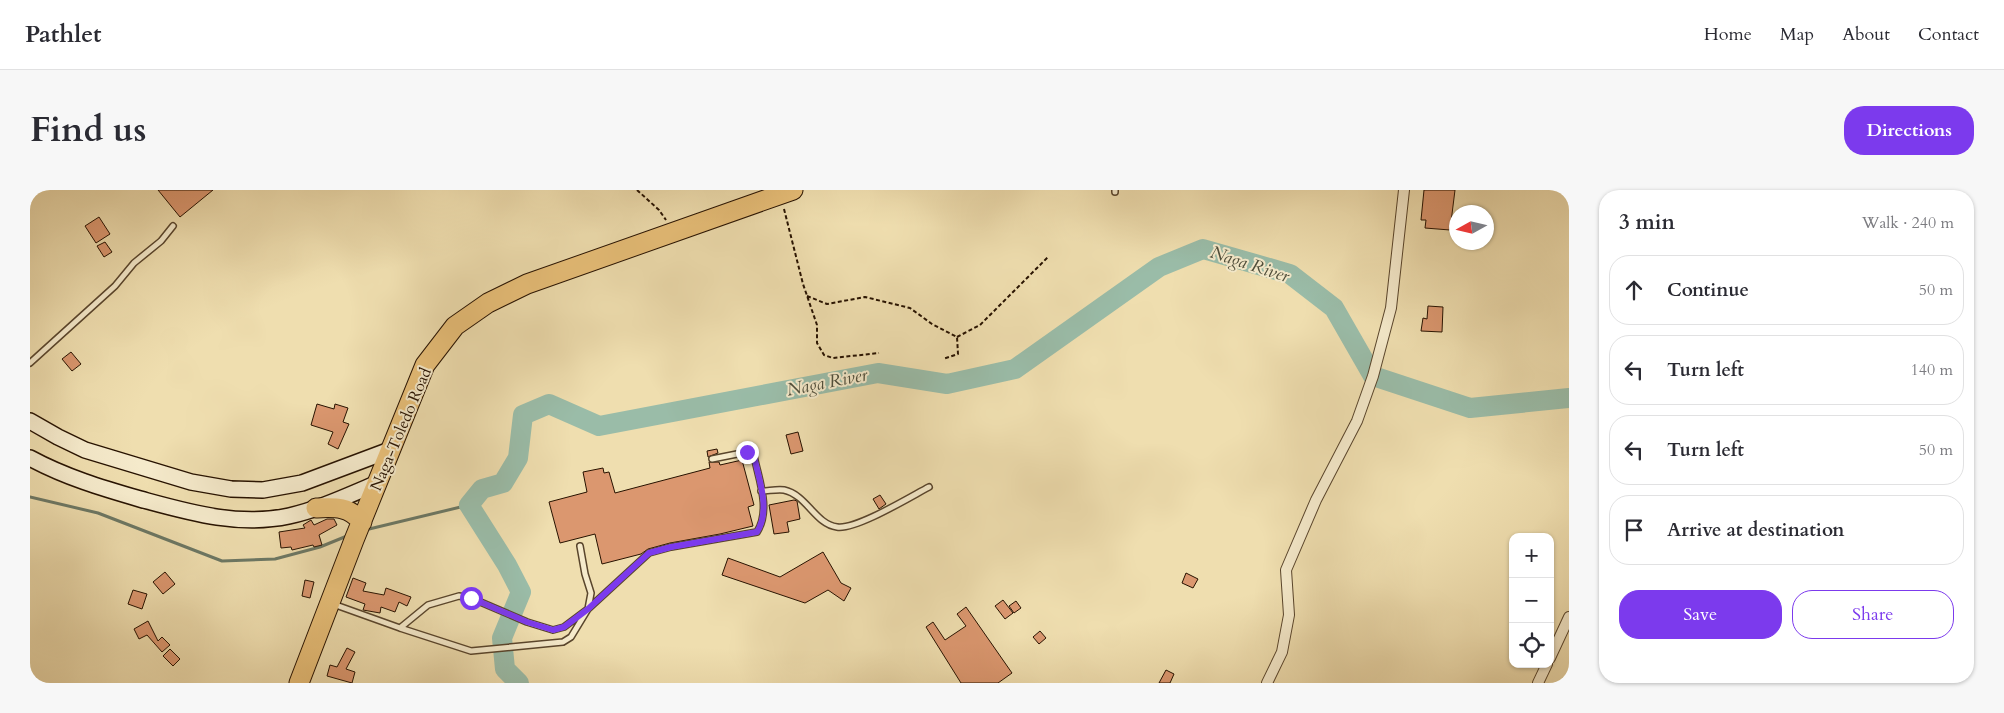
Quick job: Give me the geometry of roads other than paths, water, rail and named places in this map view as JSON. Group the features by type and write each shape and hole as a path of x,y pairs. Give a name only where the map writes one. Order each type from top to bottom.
{"highway":[{"name":"Naga-Toledo Road","path":"299,683 358,529 425,365 455,326 488,303 527,284 786,192"},
{"path":"316,508 341,507 351,511 358,529"}],"main road":[{"path":"30,421 85,450 191,482 231,489 263,490 302,483 390,450"},
{"path":"30,458 54,471 84,482 187,512 225,519 288,516 316,508 378,483"}],"street":[{"path":"1267,683 1282,652 1289,615 1286,570 1316,500 1357,421 1373,376 1391,308 1404,190"},
{"path":"1554,649 1569,617"},
{"path":"1538,683 1545,668"}],"lane":[{"path":"30,363 115,286 134,263 161,241 173,226"},
{"path":"400,628 428,605 459,596 471,598 527,622 553,630 564,627 588,609 649,553 671,547 757,532 762,524 764,514 754,456 747,452 712,459"},
{"path":"761,491 784,490 804,500 823,520 836,527 846,527 869,518 929,487"},
{"path":"330,603 471,651 555,644 571,637 588,609 591,592 585,574 580,546"}],"waterway":[{"name":"Naga River","path":"519,683 505,669 502,638 521,592 507,565 469,505 482,489 503,483 518,458 523,415 549,404 599,426 878,373 947,384 1015,369 1159,267 1203,249 1290,274 1334,308 1373,376 1470,408 1569,398"},
{"path":"30,497 98,513 222,561 275,559 320,547 347,536"},
{"path":"365,530 469,505"}]}
